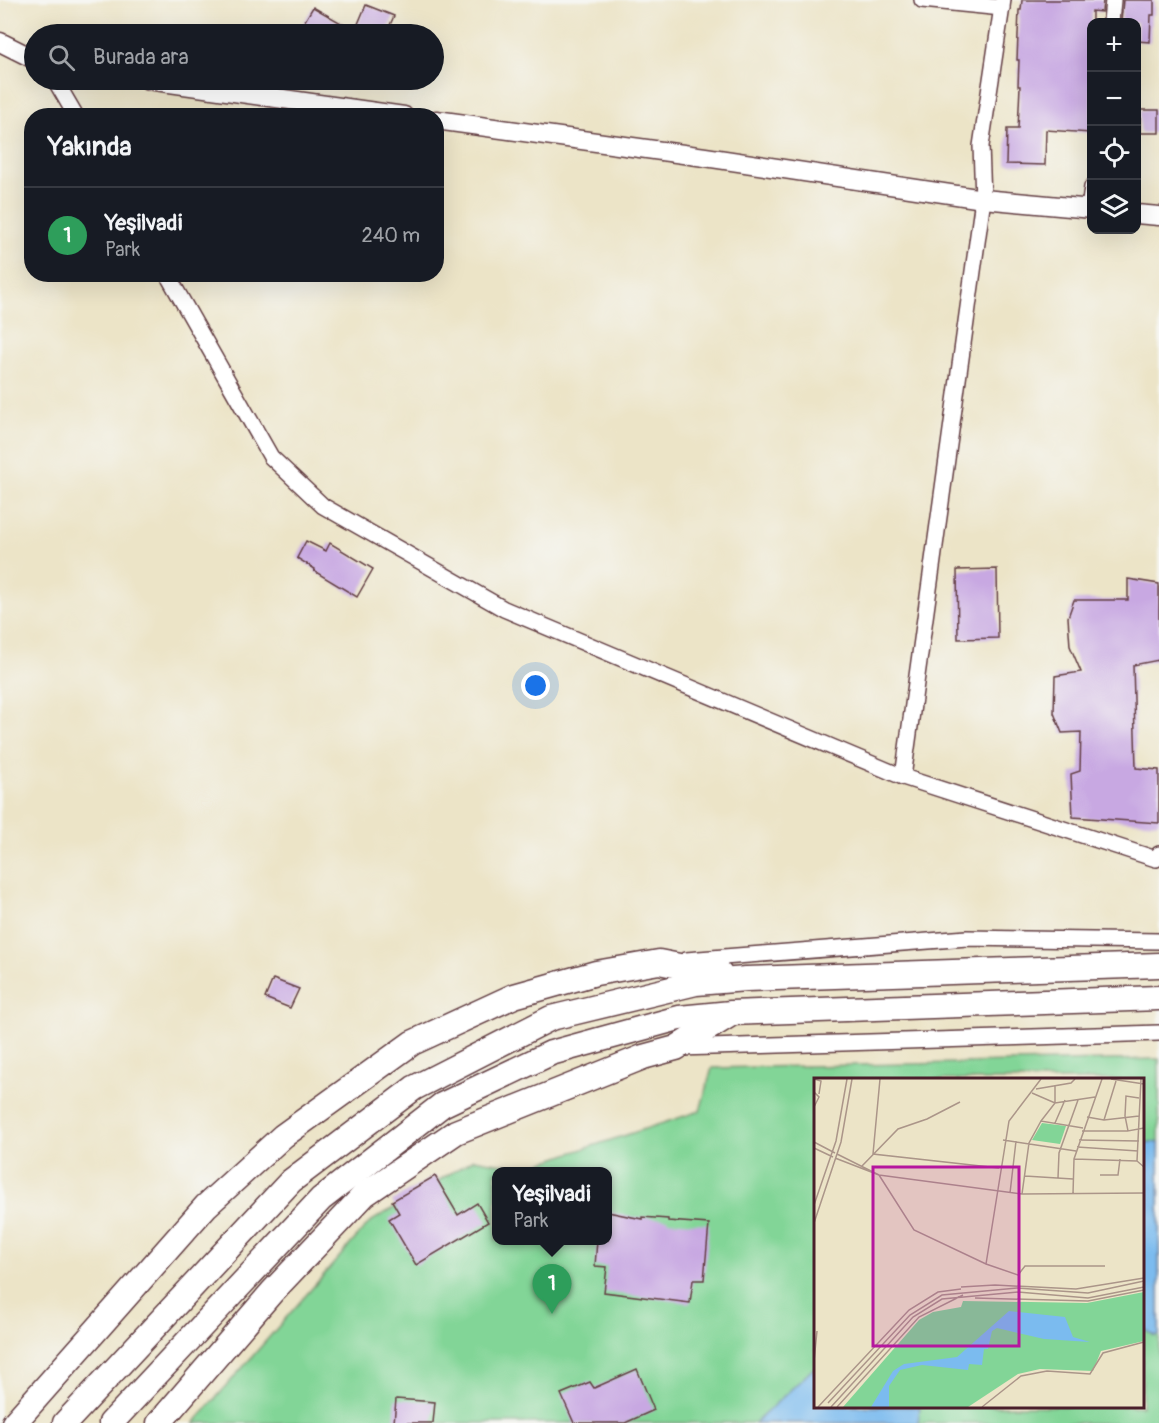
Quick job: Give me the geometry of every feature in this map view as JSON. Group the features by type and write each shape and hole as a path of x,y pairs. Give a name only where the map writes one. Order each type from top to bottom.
{"main road":[{"path":"14,1423 206,1206 283,1136 412,1043 514,996 596,973 659,962 746,979"},
{"path":"65,1423 291,1181 414,1088 551,1018 696,983 746,979 1159,965"},
{"path":"111,1423 321,1198 442,1105 551,1053 679,1018 731,1013 1159,998"},
{"path":"159,1423 272,1292 365,1194 456,1132 643,1057 676,1048 731,1013"}],"street":[{"path":"903,777 983,199 981,146 1002,4 921,0"},
{"path":"1111,18 1113,0"},
{"path":"0,42 24,55"},
{"path":"0,55 24,59"},
{"path":"61,90 71,108"},
{"path":"219,90 347,108"},
{"path":"444,121 983,199 1087,209"},
{"path":"1141,214 1159,216"},
{"path":"172,282 271,457 323,506 504,609 903,777 1156,859 1159,854"},
{"path":"659,962 967,938 1159,941"},
{"path":"676,1048 1159,1033"}],"green space":[{"path":"1159,1059 1159,1423 194,1423 370,1222 474,1159 519,1167 492,1167 492,1245 612,1245 612,1167 528,1167 700,1111 712,1068"}],"water":[{"path":"1144,1143 1159,1143 1159,1335 1155,1336 1144,1329"},
{"path":"814,1368 814,1408 920,1408 918,1423 755,1423"}],"building":[{"path":"1022,0 1103,0 1102,12 1092,11 1092,18 1087,18 1087,133 1046,130 1045,165 1006,164 1007,129 1018,129 1020,86 1018,86 1019,60 1017,60 1019,10 1021,10"},
{"path":"1123,0 1154,0 1150,42 1141,41 1141,18 1121,18"},
{"path":"366,5 394,16 390,24 358,24"},
{"path":"313,7 343,24 303,24"},
{"path":"1141,110 1159,110 1159,133 1141,133"},
{"path":"306,541 326,551 330,543 373,569 357,597 297,558"},
{"path":"997,569 998,638 958,639 957,570"},
{"path":"1128,579 1159,584 1159,660 1133,665 1136,768 1159,770 1159,823 1073,817 1071,774 1080,771 1081,732 1062,733 1054,713 1055,676 1081,672 1070,646 1068,617 1074,600 1128,600"},
{"path":"273,979 299,989 290,1008 265,998"},
{"path":"435,1176 458,1215 477,1203 488,1222 416,1265 389,1219 399,1213 392,1201"},
{"path":"612,1213 642,1219 642,1217 709,1224 704,1280 693,1280 690,1303 604,1292 607,1267 595,1266 597,1245 612,1245"},
{"path":"637,1369 654,1410 625,1423 574,1423 561,1394 590,1382 594,1388"},
{"path":"396,1399 435,1402 433,1423 394,1423"}],"place":[{"name":"Yeşilvadi","path":"552,1314"}]}
